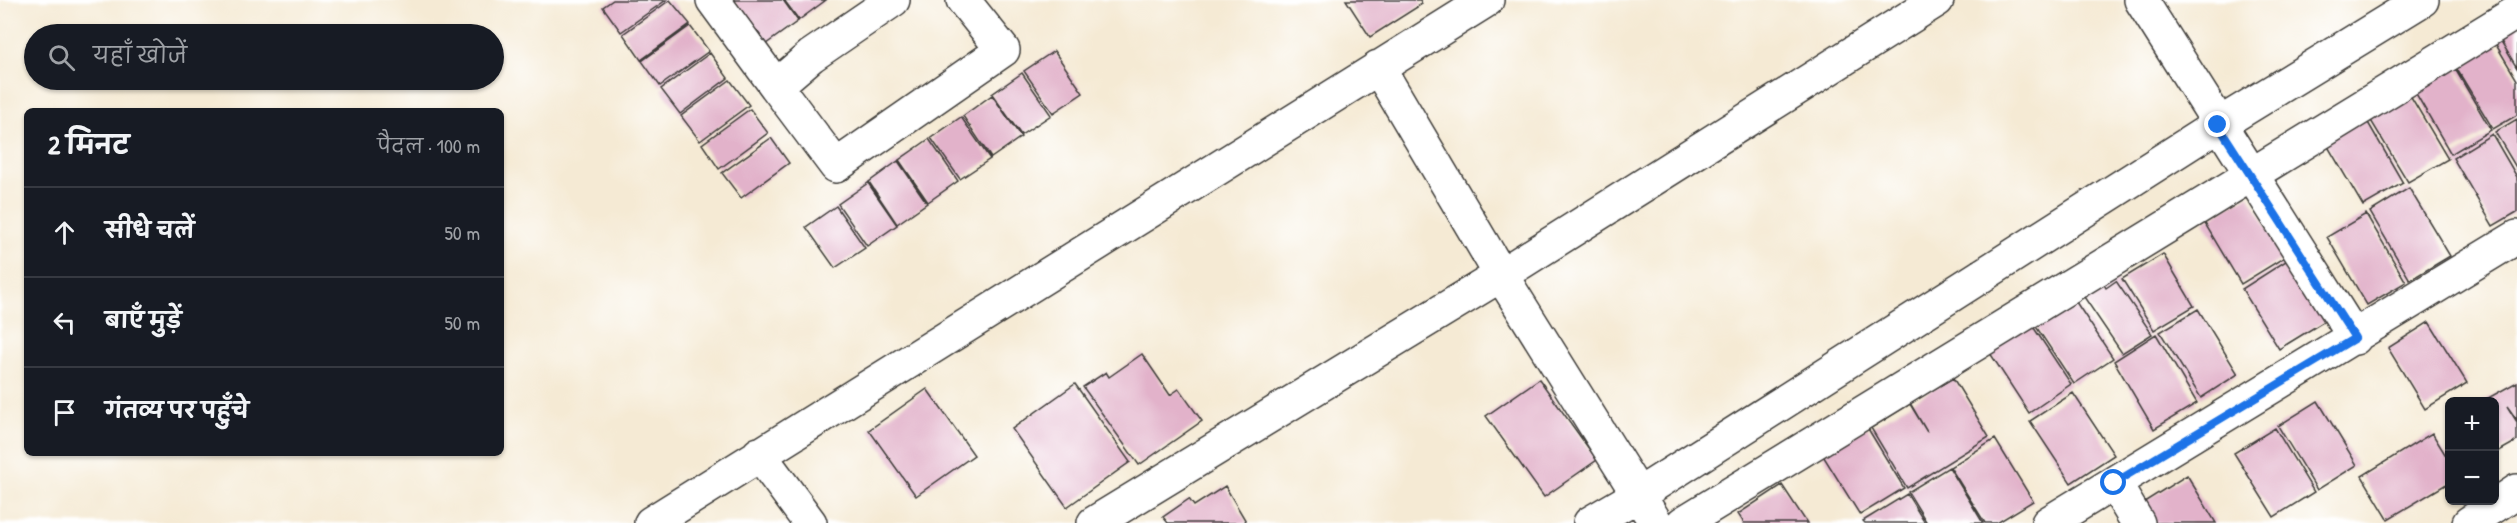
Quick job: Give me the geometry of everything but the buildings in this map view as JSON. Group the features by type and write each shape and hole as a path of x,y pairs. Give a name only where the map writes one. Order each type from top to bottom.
{"street":[{"path":"712,0 836,166 1002,51 963,0"},
{"path":"776,86 811,56 892,0"},
{"path":"651,523 1487,0"},
{"path":"1094,523 1501,275 1937,0"},
{"path":"2141,0 2218,125 2355,338"},
{"path":"1590,523 1638,495 2218,125 2422,0"},
{"path":"1683,523 2517,12"},
{"path":"1378,67 1501,275 1656,523"},
{"path":"2048,523 2355,338 2517,237"},
{"path":"759,454 810,523"},
{"path":"2114,483 2138,523"},
{"path":"2469,523 2517,491"}],"route":[{"path":"2114,483 2355,338 2218,125"}]}
